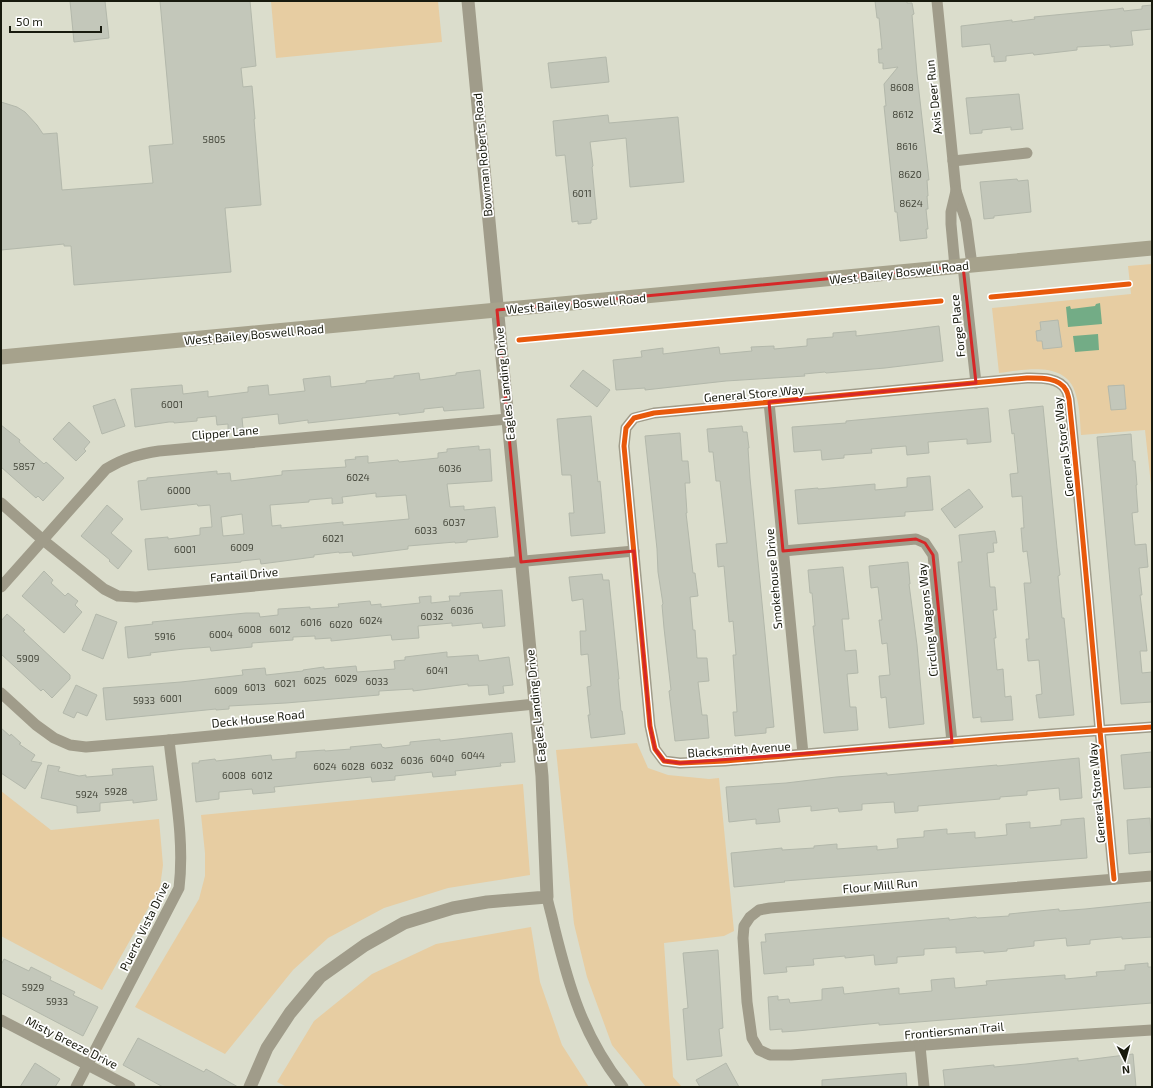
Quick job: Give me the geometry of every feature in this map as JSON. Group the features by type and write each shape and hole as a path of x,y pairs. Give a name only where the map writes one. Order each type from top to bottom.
{"main road":[{"name":"West Bailey Boswell Road","path":"1,358 1152,248"}],"street":[{"name":"Bowman Roberts Road","path":"468,1 497,310"},
{"name":"Axis Deer Run","path":"939,1 952,161 956,191 966,221 963,266"},
{"path":"952,161 1027,153"},
{"name":"Axis Deer Run","path":"956,191 951,212 951,224 963,266"},
{"name":"Forge Place","path":"963,266 976,383"},
{"name":"Eagles Landing Drive","path":"497,310 542,776 547,897 562,962 576,1004 588,1033 610,1071 623,1087"},
{"name":"General Store Way","path":"626,428 634,418 654,413 1027,378 1046,378 1066,388 1069,399 1078,478 1114,879"},
{"name":"Smokehouse Drive","path":"769,402 803,754"},
{"name":"Clipper Lane","path":"1,587 106,469 120,460 159,451 508,419"},
{"name":"Blacksmith Avenue","path":"626,428 624,446 650,726 655,749 664,761 680,763 725,761 1152,727"},
{"name":"Fantail Drive","path":"1,503 43,540 104,589 118,596 136,597 634,551"},
{"name":"Circling Wagons Way","path":"784,551 916,539 925,543 933,555 952,742"},
{"name":"Deck House Road","path":"1,694 36,725 54,738 70,745 86,747 535,704"},
{"name":"Puerto Vista Drive","path":"76,1087 179,888 181,846 169,740"},
{"name":"Flour Mill Run","path":"758,1050 752,1038 747,1002 743,938 744,926 750,917 759,910 778,907 1152,876"},
{"path":"250,1087 267,1048 290,1013 320,977 365,945 404,923 453,908 487,902 547,897"},
{"name":"Misty Breeze Drive","path":"1,1020 130,1087"},
{"name":"Frontiersman Trail","path":"758,1050 770,1055 791,1055 1152,1030"},
{"path":"920,1046 924,1087"}],"highlighted area":[{"path":"963,266 976,383 769,402 783,551 916,539 925,543 933,555 952,742 680,763 664,761 655,749 650,726 634,551 521,562 497,310"}],"shaded area":[{"path":"271,1 438,1 442,42 276,58"},
{"path":"1152,264 1152,494 1145,430 1081,435 1076,395 1071,384 1064,376 1055,372 1032,369 999,373 992,308 1131,294 1128,266"},
{"path":"1100,303 1102,324 1068,327 1066,307 1070,306 1071,309 1095,306 1096,304"},
{"path":"1098,334 1099,350 1075,352 1073,336"},
{"path":"637,743 648,768 668,775 709,779 719,778 734,931 724,936 664,943 673,1077 682,1087 646,1087 612,1045 587,977 574,924 556,750"},
{"path":"523,784 530,875 448,888 384,908 328,938 293,970 225,1054 135,1007 199,899 205,876 205,853 201,815"},
{"path":"1,791 51,830 159,819 163,865 160,887 102,990 1,936"},
{"path":"531,927 540,982 562,1045 589,1087 287,1087 277,1082 314,1021 372,974 436,944"}],"building":[{"path":"70,1 105,1 109,38 74,42"},
{"path":"160,1 250,1 256,66 241,68 243,87 252,86 261,205 225,208 231,272 74,285 71,246 64,246 64,244 1,250 1,102 17,107 25,112 43,134 57,133 62,190 153,183 149,146 173,144"},
{"path":"875,1 907,1 907,3 912,3 914,14 912,15 917,74 929,180 927,180 928,209 926,209 928,229 926,229 927,238 900,241 897,212 895,212 884,106 886,106 884,84 898,67 883,69 883,63 879,63 878,49 882,49 879,18 877,18"},
{"path":"1152,5 1152,29 1131,31 1133,45 1077,47 1077,50 1034,55 1033,53 1006,56 1006,61 994,62 994,56 992,57 990,44 962,47 961,26 1012,20 1012,22 1035,19 1034,17 1123,8 1124,11 1142,9 1142,6"},
{"path":"606,57 609,82 551,88 548,63"},
{"path":"1019,94 1023,129 1011,130 1011,127 982,130 982,133 970,134 966,98"},
{"path":"608,115 609,123 678,117 684,182 630,187 626,138 590,142 597,219 591,220 591,223 578,224 578,221 572,222 565,155 556,156 553,121"},
{"path":"1017,179 1018,181 1028,180 1031,212 994,216 994,218 984,219 980,182"},
{"path":"1058,320 1062,347 1043,349 1042,341 1037,341 1036,331 1041,330 1040,322"},
{"path":"939,326 943,361 885,368 804,374 805,376 726,381 645,390 645,388 616,390 613,360 642,357 641,351 663,348 663,354 719,347 720,354 752,351 751,347 774,346 774,349 807,346 807,339 833,337 833,333 856,331 856,336"},
{"path":"480,370 484,408 444,411 443,407 424,409 424,412 399,415 399,413 308,423 308,420 279,424 278,414 242,418 243,428 228,430 228,424 217,425 216,416 197,418 197,421 169,422 135,427 131,389 182,385 183,394 208,391 208,397 248,392 248,387 268,385 269,395 305,391 303,379 330,376 331,387 366,383 366,381 394,378 394,376 419,373 420,380"},
{"path":"583,370 610,390 597,407 570,386"},
{"path":"1124,385 1126,409 1111,410 1108,386"},
{"path":"115,399 125,426 102,434 93,406"},
{"path":"1043,406 1060,575 1058,576 1062,618 1064,618 1074,715 1039,718 1036,695 1042,694 1039,660 1028,661 1026,639 1029,639 1024,583 1031,583 1027,551 1023,552 1021,528 1024,528 1022,496 1012,497 1010,474 1018,473 1014,433 1012,434 1009,410"},
{"path":"988,408 991,442 967,444 967,439 928,442 929,453 907,455 906,446 871,449 872,453 844,455 844,458 822,460 821,450 794,452 792,427 846,423 846,421"},
{"path":"591,416 598,482 600,481 605,533 571,536 569,513 574,513 571,475 562,475 557,419"},
{"path":"69,422 90,442 84,449 86,451 76,461 53,439"},
{"path":"1,425 20,440 19,442 44,464 46,462 64,478 43,501 38,496 36,498 1,467"},
{"path":"742,426 743,432 747,432 749,448 750,478 774,727 766,728 766,733 735,736 733,712 737,712 733,655 736,655 733,621 729,622 724,566 718,567 716,544 727,543 720,481 716,481 713,452 709,452 707,429"},
{"path":"680,433 682,461 688,461 690,483 685,483 686,513 693,573 695,573 698,596 690,597 693,630 695,630 697,658 707,658 709,681 698,682 702,715 707,715 709,738 675,741 669,691 671,690 664,628 663,604 658,572 645,436"},
{"path":"1131,434 1133,461 1135,461 1138,512 1132,513 1135,545 1146,544 1148,567 1139,568 1142,595 1140,595 1147,651 1140,651 1142,673 1152,672 1152,702 1121,704 1097,437"},
{"path":"479,446 479,450 490,449 492,481 447,484 450,507 464,506 464,510 495,507 498,537 467,540 467,542 408,546 408,549 353,556 352,552 339,552 261,564 260,559 148,570 145,539 168,537 168,539 200,535 200,528 212,527 210,505 198,506 197,504 141,510 138,481 147,480 147,478 217,471 217,474 230,473 231,481 282,475 282,471 346,467 345,460 356,459 355,457 368,456 368,463 398,460 399,462 438,458 438,453 447,452 447,449","holes":["376,493 376,497 406,495 409,519 343,525 343,522 281,528 281,525 272,526 270,505 309,502 309,500 332,498 332,504 343,503 342,497","242,514 244,534 223,536 221,517"]},
{"path":"930,476 933,510 905,512 905,516 798,524 795,490 875,484 875,490 907,487 907,478"},
{"path":"969,489 983,507 955,528 941,509"},
{"path":"107,505 123,519 111,533 132,551 118,569 109,561 110,560 81,536"},
{"path":"995,531 997,543 993,543 994,552 987,553 990,587 995,587 997,610 993,610 997,670 1003,669 1005,697 1011,696 1013,720 981,722 981,717 973,718 958,562 962,562 959,535"},
{"path":"908,562 924,724 889,728 886,697 881,698 879,676 890,675 887,643 882,644 879,620 882,620 878,587 871,588 869,566"},
{"path":"843,567 849,619 842,619 845,651 856,650 858,673 847,674 850,707 856,707 858,730 824,733 813,626 815,626 812,593 810,593 808,570"},
{"path":"44,571 53,580 51,583 65,596 68,593 78,601 75,605 82,612 64,633 22,596"},
{"path":"602,574 603,580 609,580 621,711 625,734 591,738 587,687 591,686 588,654 581,655 580,631 586,631 583,599 572,601 569,577"},
{"path":"502,590 505,626 483,628 482,623 452,626 452,623 418,626 419,638 392,640 391,635 331,641 331,638 315,639 315,636 293,637 293,640 252,643 252,647 211,651 210,647 184,649 150,653 151,655 128,658 125,627 153,624 152,622 246,613 259,613 260,617 278,615 278,609 339,607 338,604 370,601 371,605 381,604 381,607 420,603 419,597 431,596 431,603 450,601 449,596 460,596 460,593"},
{"path":"7,614 70,675 70,679 52,698 43,689 41,691 1,654 1,621"},
{"path":"96,614 117,622 103,659 82,650"},
{"path":"447,652 447,657 478,655 479,661 509,657 513,685 503,686 504,693 489,695 488,685 468,686 468,684 413,691 413,689 379,691 379,695 229,706 229,709 106,720 103,688 181,682 243,675 242,670 265,668 266,675 324,667 324,669 356,666 357,672 395,669 394,661 405,660 405,657"},
{"path":"76,685 97,695 87,716 77,712 74,718 63,713"},
{"path":"1,728 10,736 11,734 21,743 19,744 35,755 31,761 42,763 25,789 1,773"},
{"path":"512,733 515,762 500,763 501,766 455,771 456,775 433,777 432,772 395,776 395,780 372,782 371,777 274,787 275,792 253,794 252,789 219,792 219,799 196,802 192,763 199,763 199,761 215,759 216,761 271,755 272,760 296,758 296,752 351,749 350,747 381,744 382,747 385,748 410,745 410,742 440,739 440,741"},
{"path":"1152,752 1152,787 1124,789 1121,755"},
{"path":"1079,758 1082,798 1060,800 1059,788 1027,791 1027,795 1000,797 1000,799 918,806 918,811 895,813 894,802 862,804 862,810 839,812 838,808 811,811 811,806 778,809 780,822 756,824 756,819 729,822 726,787 786,783 887,773 887,775 997,766"},
{"path":"48,765 60,767 58,771 79,776 86,775 86,777 113,775 112,769 153,766 157,800 133,803 133,800 100,803 100,811 77,813 77,806 41,798"},
{"path":"1084,818 1087,858 784,881 785,882 734,887 731,853 782,848 782,850 814,848 814,846 837,844 837,849 877,846 877,850 898,848 897,839 924,837 924,831 947,829 947,834 975,832 975,838 1007,835 1006,824 1030,822 1030,828 1061,825 1061,820"},
{"path":"1150,818 1152,852 1129,854 1127,820"},
{"path":"1152,902 1152,937 1122,939 1122,937 1090,940 1090,944 1067,946 1066,938 1034,941 1034,946 1007,949 1007,951 984,953 984,951 956,953 956,947 924,949 924,955 897,957 897,963 875,965 874,955 813,959 814,965 786,967 787,972 764,974 761,942 766,942 765,934 949,918 949,920 1009,916 1009,914 1059,909 1059,911"},
{"path":"718,950 723,1028 719,1029 722,1056 687,1060 683,1009 688,1008 683,953"},
{"path":"4,959 29,971 31,967 51,977 50,980 75,992 73,995 98,1007 83,1036 1,993 1,965"},
{"path":"1148,963 1148,967 1152,967 1152,1003 879,1025 879,1023 797,1031 782,1032 782,1029 770,1030 768,997 778,996 778,1000 789,999 790,1003 822,1000 822,989 843,987 844,994 899,988 899,994 932,991 931,980 954,978 955,988 987,985 986,981 1065,975 1065,979 1097,976 1096,972 1125,970 1125,965"},
{"path":"138,1038 204,1072 206,1069 238,1087 163,1087 123,1065"},
{"path":"1133,1054 1136,1087 945,1087 943,1070 994,1065 994,1067 1078,1058 1078,1061"},
{"path":"35,1063 60,1079 55,1087 20,1087"},
{"path":"726,1063 739,1087 700,1087 696,1080"},
{"path":"906,1073 907,1087 822,1087 822,1080"}],"cycle path":[{"path":"991,297 1129,284"},
{"path":"519,340 941,301"},
{"path":"1114,879 1103,759 1097,699 1081,519 1069,399 1067,391 1063,386 1054,380 1027,378 654,413 634,418 626,428 624,446 650,726 655,749 664,761 680,763 725,761 991,739 1098,731 1152,727"}]}
